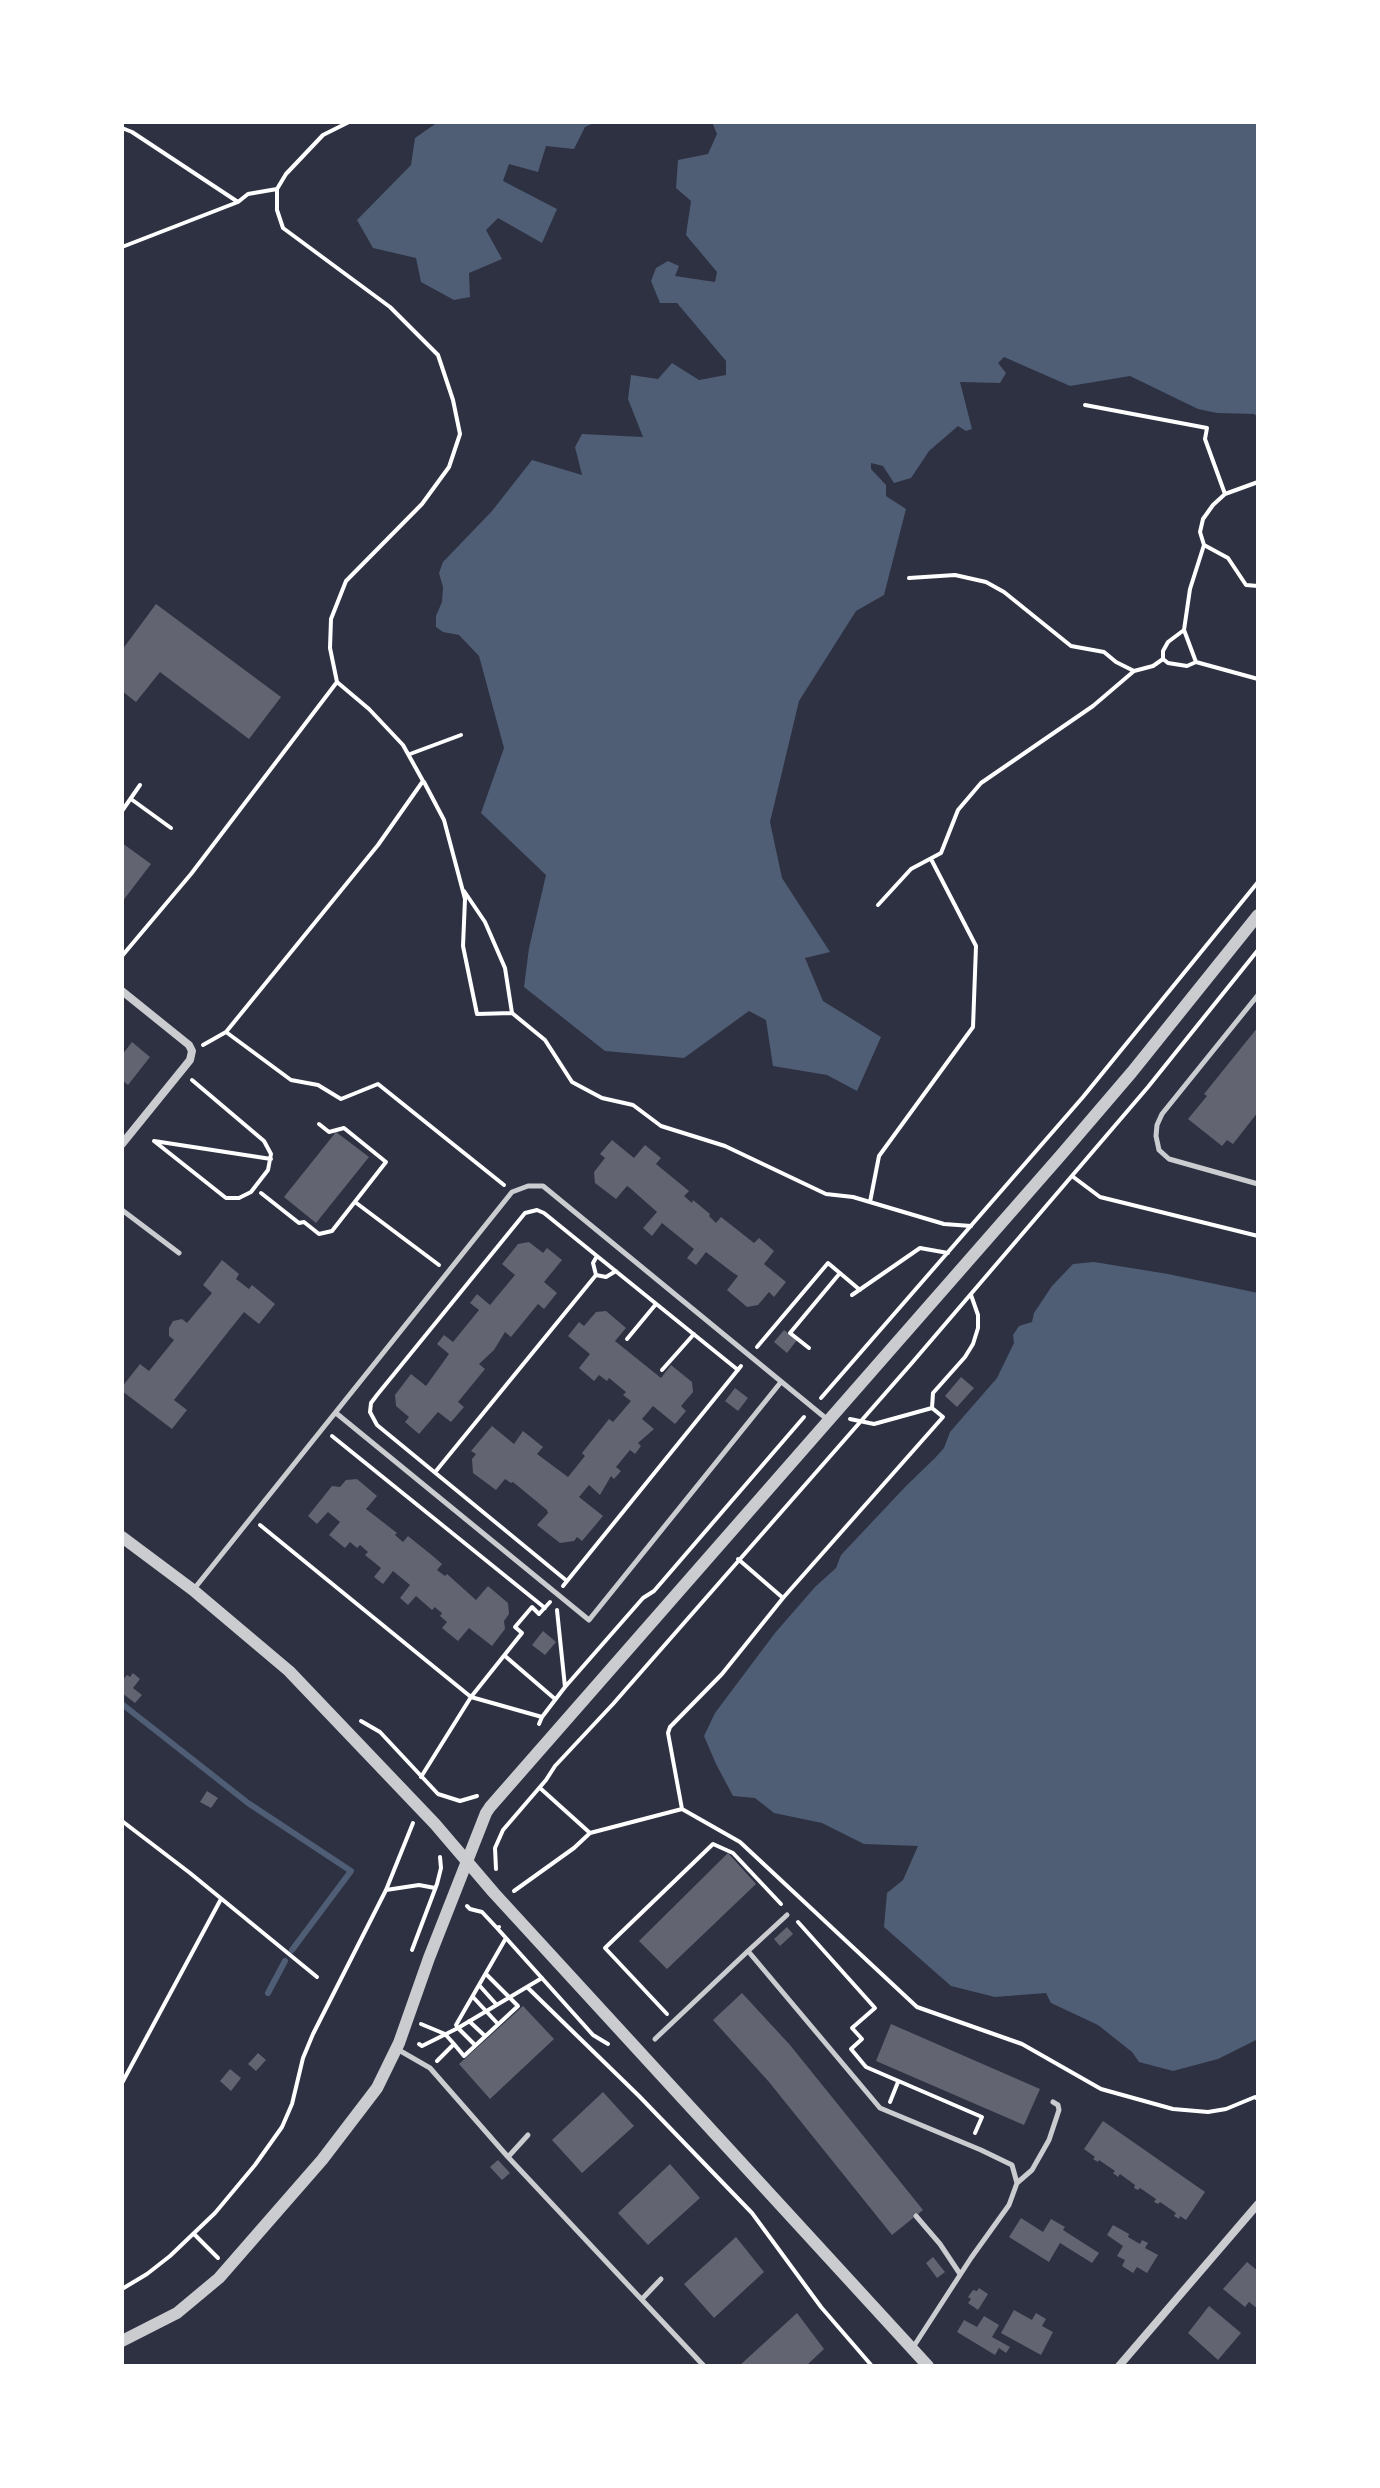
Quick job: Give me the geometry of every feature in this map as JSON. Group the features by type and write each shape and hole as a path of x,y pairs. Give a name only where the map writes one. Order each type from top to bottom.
{"street":[{"path":"122,2341 177,2313 228,2267 353,2122 377,2088 396,2049 466,1862 490,1807 1112,1096 1258,915"},
{"path":"122,991 189,1045 192,1051 190,1060 122,1144"},
{"path":"122,1537 193,1590 289,1671 422,1810 466,1862 928,2366"},
{"path":"1119,2366 1258,2204"}],"lane":[{"path":"1258,995 1162,1114 1156,1136 1159,1150 1179,1164 1258,1184"},
{"path":"193,1590 512,1192 528,1186 543,1186 829,1421"},
{"path":"122,1210 179,1253"},
{"path":"336,1413 589,1620 781,1382"},
{"path":"655,2039 787,1915"},
{"path":"748,1951 880,2108 1012,2165 1017,2183"},
{"path":"396,2049 430,2068 508,2157 704,2366"},
{"path":"912,2350 1009,2205 1017,2183 1032,2170 1049,2140 1059,2110 1053,2102"},
{"path":"508,2157 528,2135"},
{"path":"916,2216 960,2274"},
{"path":"642,2299 661,2279"}],"path":[{"path":"349,122 323,135 286,174 277,189 277,210 283,228 390,307 438,355 460,434 449,467 422,504 346,581 331,619 330,648 337,682 369,709 410,754 444,820 465,899 463,946 477,1014 512,1013 545,1040 572,1082 602,1098 633,1105 661,1126 725,1146 781,1170 812,1188 944,1224 971,1226"},
{"path":"122,128 238,202"},
{"path":"122,247 238,202 248,194 277,189"},
{"path":"1085,405 1207,428 1205,439 1225,494"},
{"path":"1196,662 1184,630 1190,589 1204,545 1200,532 1203,519 1225,494 1258,482"},
{"path":"1204,545 1228,558 1246,585 1258,586"},
{"path":"909,578 955,575 986,582 1004,592 1071,646 1104,652 1134,671"},
{"path":"1163,659 1168,642 1184,630"},
{"path":"878,905 911,869 941,853 958,810 981,783 1093,706 1134,671 1153,666 1163,659"},
{"path":"1163,659 1168,663 1187,666 1196,662 1258,679"},
{"path":"122,956 191,874 337,682"},
{"path":"410,754 461,735"},
{"path":"192,1051 226,1032 378,845 423,781"},
{"path":"122,811 140,785"},
{"path":"131,799 171,828"},
{"path":"870,1202 879,1156 973,1027 976,946 931,859"},
{"path":"252,1518 471,1697 542,1717 1083,1097 1258,882"},
{"path":"462,888 485,922 505,968 512,1013"},
{"path":"498,1873 495,1848 502,1829 859,1423 968,1291 1148,1087 1258,950"},
{"path":"226,1032 291,1080 318,1085 341,1099 378,1084 512,1192"},
{"path":"190,1078 264,1141 271,1154 271,1159 268,1170 251,1192 231,1199 217,1193 151,1139 271,1159"},
{"path":"261,1193 299,1223 304,1222 319,1234 332,1231 386,1162 344,1128 329,1132 319,1124"},
{"path":"1070,1174 1100,1197 1258,1236"},
{"path":"355,1202 432,1260"},
{"path":"567,1581 372,1419 371,1403 377,1395 525,1213 537,1210 738,1370"},
{"path":"852,1295 920,1248 948,1253"},
{"path":"596,1275 593,1263 597,1256"},
{"path":"562,1587 828,1263 860,1290"},
{"path":"596,1275 606,1277 616,1271"},
{"path":"809,1348 790,1333 840,1273"},
{"path":"425,1486 596,1275"},
{"path":"932,1408 933,1393 965,1357 976,1336 978,1315 968,1291"},
{"path":"627,1339 656,1304"},
{"path":"662,1370 694,1334"},
{"path":"852,1419 874,1424 932,1408"},
{"path":"682,1809 668,1733 675,1720 703,1696 763,1621 943,1417 932,1408"},
{"path":"323,1430 545,1608"},
{"path":"738,1559 783,1598"},
{"path":"470,1799 456,1800 436,1795 421,1777 471,1697 522,1633 515,1627 532,1607 539,1614 550,1602 557,1609 565,1687"},
{"path":"504,1656 555,1699"},
{"path":"540,1788 590,1833"},
{"path":"506,1882 514,1891 590,1833 682,1809 740,1842 917,2007 1022,2044 1101,2089 1173,2109 1208,2112 1226,2109 1257,2097"},
{"path":"122,1821 317,1977"},
{"path":"122,2289 147,2274 194,2234 233,2193 282,2127 313,2034 386,1890 414,1821 421,1830"},
{"path":"412,1950 441,1868 436,1847"},
{"path":"386,1890 419,1885 435,1888"},
{"path":"122,2083 221,1899"},
{"path":"467,1906 482,1912 593,2035 611,2046"},
{"path":"497,1928 507,1919"},
{"path":"475,2045 456,2025 506,1938"},
{"path":"486,1974 509,1998 518,2006 464,2056 445,2034 420,2024 419,2044 422,2046 445,2034 458,2028 475,2017 497,2005 509,1998 542,1978"},
{"path":"479,1985 497,2005"},
{"path":"527,1987 639,2096 752,2213 821,2307 872,2366"},
{"path":"473,1997 498,2024"},
{"path":"466,2007 475,2017"},
{"path":"469,2021 485,2036"},
{"path":"430,2068 454,2044"},
{"path":"886,2110 898,2082"},
{"path":"194,2234 228,2267"}],"water":[{"path":"438,122 596,122 585,127 574,149 546,146 538,172 509,164 503,181 557,209 542,243 498,218 486,230 502,259 469,273 470,297 454,300 421,282 416,258 373,248 357,220 411,165 415,138"},
{"path":"712,122 1258,122 1258,417 1254,414 1198,409 1130,376 1070,386 1004,357 998,363 1006,373 1000,383 960,382 972,429 966,431 958,426 929,451 911,478 894,483 883,466 871,463 871,469 886,485 886,496 906,509 884,595 856,611 799,701 770,822 782,878 830,952 805,958 823,1001 881,1037 857,1091 827,1075 773,1066 766,1020 749,1011 684,1058 605,1051 524,987 529,948 546,875 481,813 504,748 479,656 459,635 443,632 436,627 436,616 442,602 443,587 439,573 443,562 492,511 532,460 582,475 575,447 582,434 643,437 628,399 631,375 658,379 672,363 699,380 726,375 726,361 677,303 660,303 651,281 656,268 668,261 679,266 675,276 715,282 717,272 686,235 691,201 676,188 678,160 708,154 717,134"},
{"path":"1094,1262 1258,1293 1258,2039 1218,2059 1173,2071 1139,2062 1132,2052 1098,2025 1051,2003 1046,1993 995,1997 951,1986 884,1927 887,1893 903,1880 918,1846 864,1844 822,1823 774,1813 755,1798 733,1796 704,1736 715,1713 775,1633 836,1568 841,1555 944,1448 950,1432 997,1378 1019,1326 1032,1322 1034,1313 1052,1286 1073,1264"}],"building":[{"path":"156,604 281,697 249,739 160,672 136,702 122,691 122,650"},
{"path":"122,843 151,864 122,902"},
{"path":"1258,1027 1258,1112 1233,1144 1227,1140 1222,1146 1188,1119 1207,1096 1204,1094"},
{"path":"132,1042 150,1057 128,1085 122,1080 122,1055"},
{"path":"336,1132 369,1157 316,1223 284,1197"},
{"path":"612,1140 634,1158 645,1145 661,1158 656,1164 689,1191 684,1196 710,1214 716,1223 721,1217 754,1243 759,1238 774,1251 764,1264 786,1282 774,1297 769,1292 758,1305 747,1307 727,1290 738,1276 706,1252 696,1265 687,1258 694,1249 662,1223 652,1236 643,1228 657,1212 627,1186 616,1199 595,1183 594,1172 605,1158 600,1154"},
{"path":"529,1242 543,1253 547,1248 562,1260 544,1282 557,1293 544,1309 538,1304 511,1337 505,1332 494,1350 479,1364 485,1369 458,1402 464,1407 451,1422 438,1412 419,1434 405,1422 409,1417 396,1406 395,1395 411,1374 426,1386 449,1354 437,1344 444,1335 453,1342 479,1310 470,1303 477,1294 490,1305 515,1275 502,1264 518,1244"},
{"path":"222,1260 239,1274 236,1279 249,1289 252,1285 275,1304 259,1324 244,1312 174,1400 187,1410 172,1429 122,1391 122,1387 140,1364 149,1371 174,1340 169,1336 173,1321 182,1319 187,1323 212,1293 203,1285"},
{"path":"606,1311 626,1328 615,1341 661,1378 671,1365 692,1382 693,1392 681,1406 686,1411 675,1424 653,1406 642,1419 654,1429 638,1443 641,1446 635,1454 630,1450 616,1467 621,1471 614,1479 611,1476 600,1495 589,1485 579,1497 603,1516 582,1541 577,1537 574,1541 560,1543 537,1525 548,1513 547,1510 513,1482 505,1479 496,1490 473,1473 472,1459 476,1454 471,1451 492,1426 514,1444 523,1431 543,1447 537,1454 568,1477 585,1456 582,1453 609,1419 613,1422 631,1401 623,1395 626,1392 609,1378 607,1381 599,1375 594,1381 579,1368 590,1354 568,1336 579,1322 584,1326 596,1312"},
{"path":"784,1330 797,1340 787,1353 774,1342"},
{"path":"961,1377 974,1388 957,1407 945,1396"},
{"path":"735,1388 748,1398 738,1411 725,1401"},
{"path":"357,1479 377,1496 366,1509 397,1533 395,1535 403,1542 408,1536 434,1557 442,1564 437,1570 445,1576 447,1574 476,1600 488,1586 508,1603 505,1629 492,1646 469,1628 458,1641 442,1628 447,1622 435,1607 432,1610 416,1596 408,1605 400,1598 410,1585 393,1571 383,1584 374,1577 381,1568 365,1555 368,1552 350,1542 345,1548 329,1535 340,1522 328,1512 317,1524 308,1516 332,1486 340,1487 346,1480"},
{"path":"543,1631 556,1642 545,1655 532,1645"},
{"path":"133,1673 140,1679 133,1688 142,1695 135,1703 122,1693 122,1681"},
{"path":"207,1791 218,1798 211,1808 200,1802"},
{"path":"728,1853 756,1884 667,1969 639,1941"},
{"path":"787,1927 793,1934 780,1946 774,1939"},
{"path":"742,1993 790,2045 923,2210 892,2235 769,2082 713,2020"},
{"path":"523,2006 554,2039 490,2099 459,2064"},
{"path":"891,2024 1040,2089 1024,2125 876,2061"},
{"path":"258,2053 266,2060 256,2071 248,2064"},
{"path":"230,2069 241,2078 231,2091 220,2081"},
{"path":"603,2092 634,2126 582,2173 552,2140"},
{"path":"1103,2121 1205,2192 1186,2220 1174,2216 1176,2213 1160,2202 1154,2202 1156,2199 1140,2188 1134,2188 1135,2185 1120,2174 1118,2177 1113,2173 1115,2171 1093,2159 1095,2157 1084,2149"},
{"path":"498,2160 510,2173 502,2180 490,2167"},
{"path":"670,2164 700,2198 648,2245 618,2213"},
{"path":"1021,2218 1043,2232 1051,2219 1099,2253 1092,2263 1060,2243 1049,2262 1009,2237"},
{"path":"1113,2225 1140,2244 1142,2240 1148,2243 1145,2248 1158,2255 1147,2273 1137,2267 1133,2273 1122,2266 1125,2260 1117,2256 1123,2246 1107,2235"},
{"path":"736,2237 764,2272 714,2318 684,2284"},
{"path":"933,2257 945,2272 937,2278 926,2263"},
{"path":"1247,2262 1258,2271 1258,2309 1249,2302 1245,2307 1223,2289"},
{"path":"979,2288 988,2294 978,2310 968,2303 971,2299 968,2297"},
{"path":"1209,2306 1241,2333 1218,2360 1188,2333"},
{"path":"1014,2310 1032,2320 1036,2313 1046,2319 1042,2326 1053,2332 1041,2355 1001,2333"},
{"path":"797,2313 824,2349 806,2366 739,2366"},
{"path":"984,2316 999,2325 992,2337 1010,2347 1006,2353 999,2348 995,2355 957,2332 964,2320 977,2327"}],"waterway":[{"path":"122,1704 248,1803 351,1871 292,1950"},
{"path":"268,1993 285,1961"}]}
